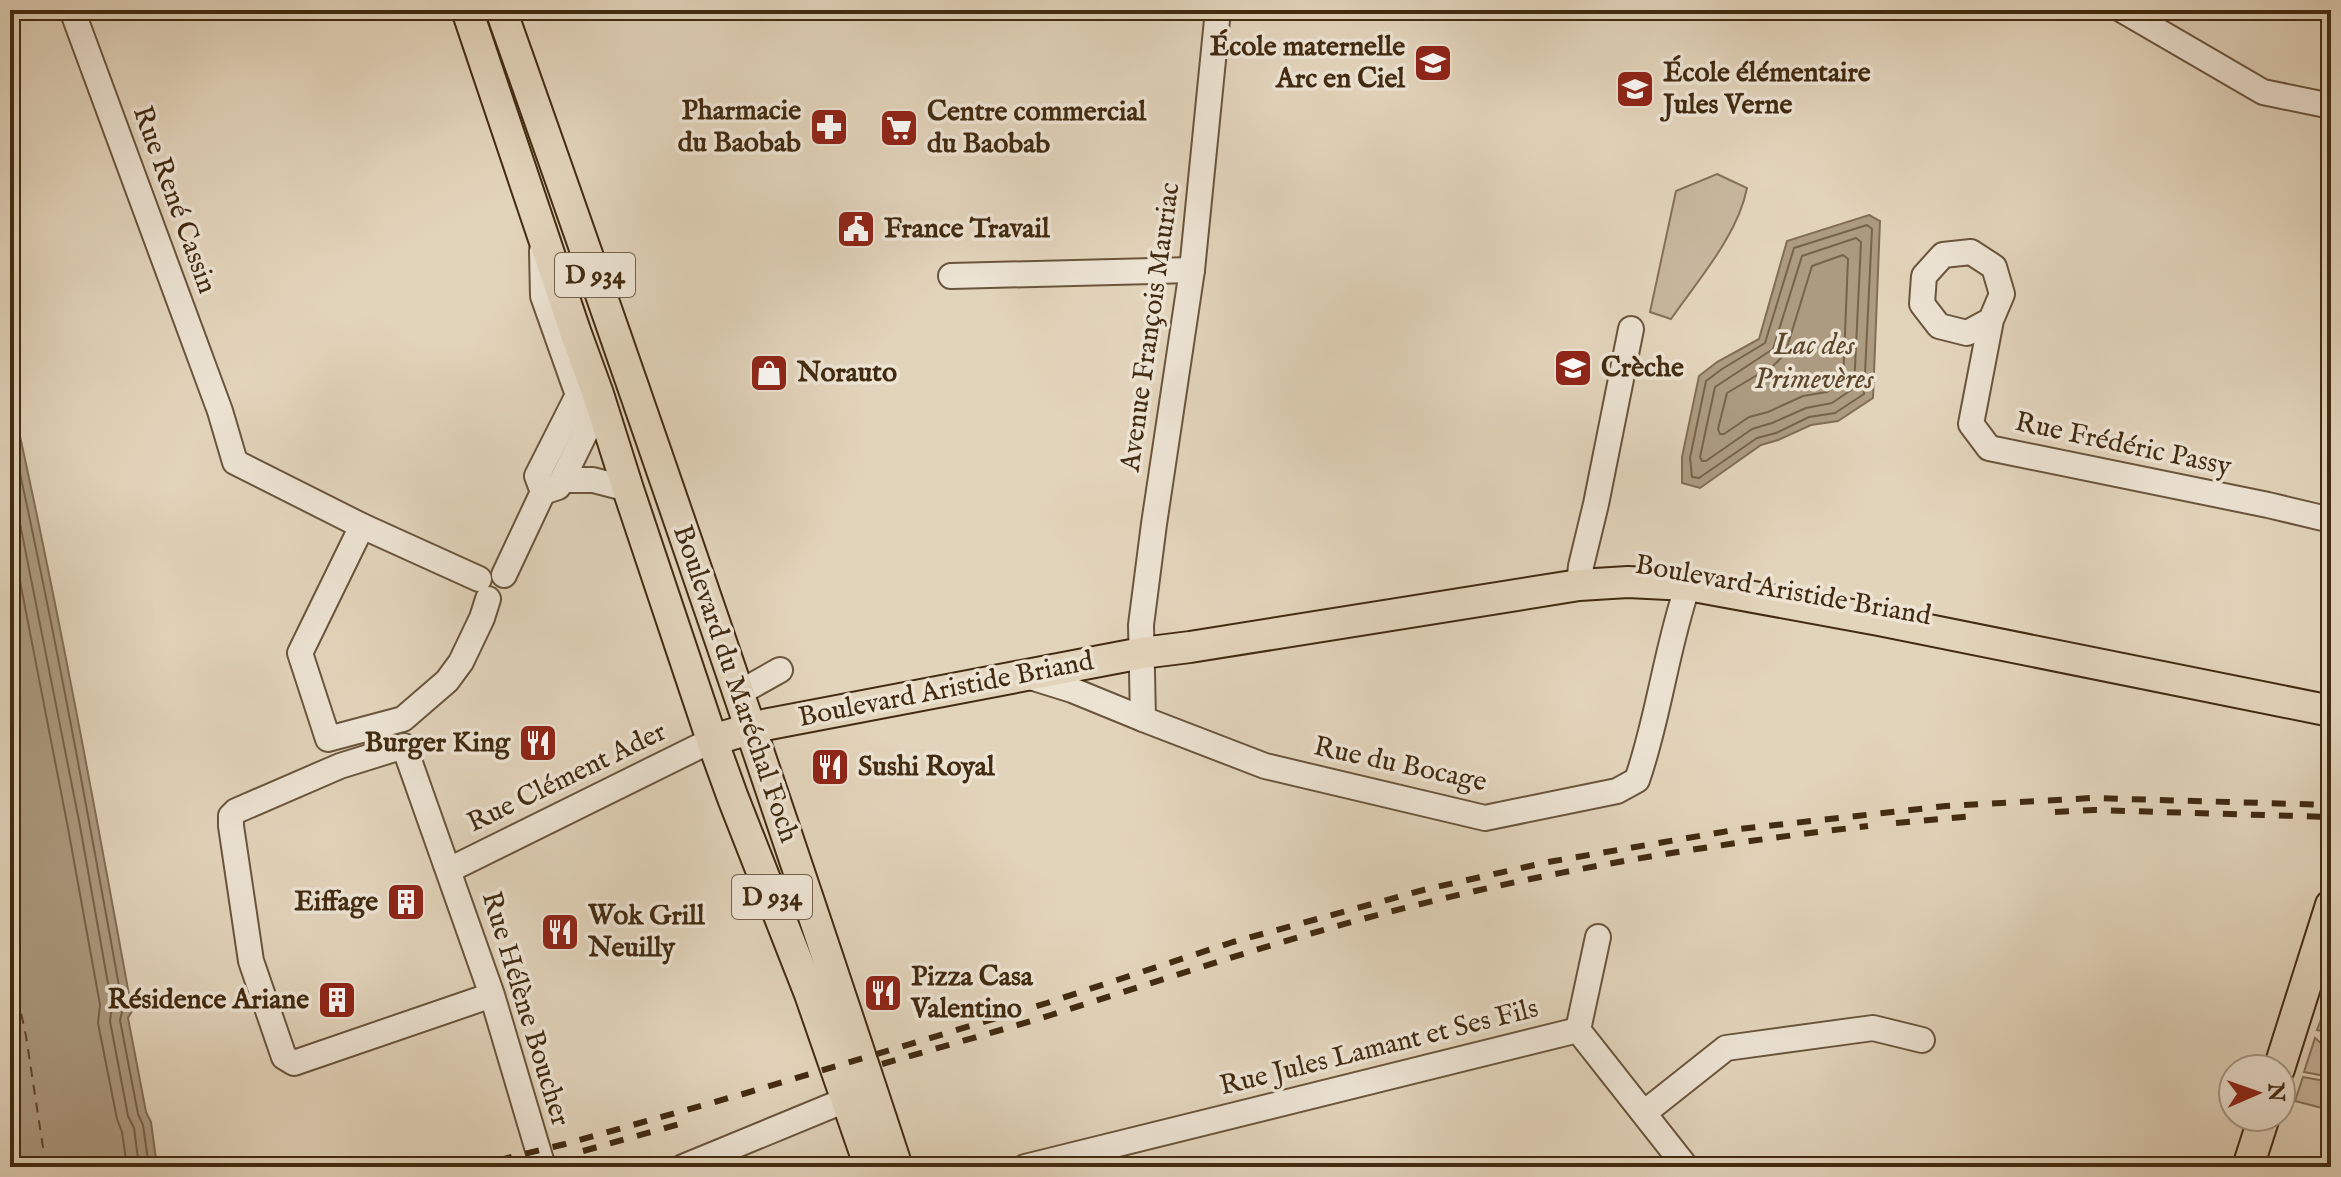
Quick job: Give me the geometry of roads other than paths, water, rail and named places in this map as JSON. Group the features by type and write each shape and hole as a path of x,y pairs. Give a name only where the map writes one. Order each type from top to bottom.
{"main road":[{"name":"Boulevard du Maréchal Foch","path":"467,10 541,229 588,394 628,489 712,740 810,994 870,1167"},
{"name":"Boulevard du Maréchal Foch","path":"501,10 751,728 897,1167"},
{"path":"588,394 631,383"},
{"name":"Boulevard Aristide Briand","path":"1580,576 1628,563 1697,570 2331,693"},
{"name":"Boulevard Aristide Briand","path":"712,740 751,728 1142,653 1188,632 1553,569 1628,582 1688,585 2331,711"},
{"path":"675,626 705,659 721,702 751,728"},
{"path":"712,740 739,758 778,864 817,924"},
{"path":"2285,1053 2323,954 2331,905"},
{"path":"2248,1167 2259,1133"}],"street":[{"name":"Rue René Cassin","path":"72,10 220,411 235,462 484,589"},
{"name":"Avenue François Mauriac","path":"1142,653 1141,625 1154,524 1192,270 1218,10"},
{"path":"2122,10 2263,92 2331,106"},
{"path":"951,276 1192,270"},
{"name":"Rue Frédéric Passy","path":"1991,320 1971,424 1989,448 2331,520"},
{"path":"1580,576 1631,329"},
{"path":"362,526 300,653 328,739 403,719 447,681 461,662 482,618 486,572 495,571 504,575 594,415 588,394"},
{"path":"552,486 593,480 628,489"},
{"name":"Rue du Bocage","path":"1021,674 1072,690 1265,766 1485,818 1617,791 1637,780 1647,751 1679,609 1688,585"},
{"path":"1142,653 1143,719"},
{"path":"739,693 780,670"},
{"name":"Rue Clément Ader","path":"449,870 712,740"},
{"name":"Rue Hélène Boucher","path":"492,995 294,1063 284,1057 251,961 231,816 236,811 340,766 404,746 492,995 543,1167"},
{"path":"1578,1030 1598,937"},
{"path":"1644,1113 1726,1048 1873,1028 1922,1040"},
{"name":"Rue Jules Lamant et Ses Fils","path":"1025,1167 1578,1030 1686,1167"},
{"path":"683,1167 848,1099"}],"water":[{"name":"Lac des Primevères","path":"1869,215 1880,221 1873,398 1838,421 1811,425 1761,445 1700,488 1682,483 1682,457 1699,376 1717,362 1759,339 1787,241"},
{"path":"10,391 89,777 132,1011 128,1018 146,1112 151,1122 157,1167 10,1167"}],"railway":[{"path":"471,1167 743,1094 1047,1003 1233,942 1427,889 1548,862 1740,829 1946,806 2092,798 2331,805"},
{"path":"2055,812 2094,810 2331,817"},
{"path":"1896,823 1975,816"},
{"path":"882,1064 1051,1015 1288,940 1433,901 1649,857 1868,826"},
{"path":"583,1151 687,1122"}],"place":[{"name":"École maternelle Arc en Ciel","path":"1433,63"},
{"name":"École élémentaire Jules Verne","path":"1635,89"},
{"name":"Pharmacie du Baobab","path":"829,127"},
{"name":"Centre commercial du Baobab","path":"899,128"},
{"name":"France Travail","path":"856,229"},
{"name":"Crèche","path":"1573,368"},
{"name":"Norauto","path":"769,373"},
{"name":"Burger King","path":"538,743"},
{"name":"Sushi Royal","path":"830,767"},
{"name":"Eiffage","path":"406,902"},
{"name":"Wok Grill Neuilly","path":"560,932"},
{"name":"Pizza Casa Valentino","path":"883,993"},
{"name":"Résidence Ariane","path":"337,1000"}]}
